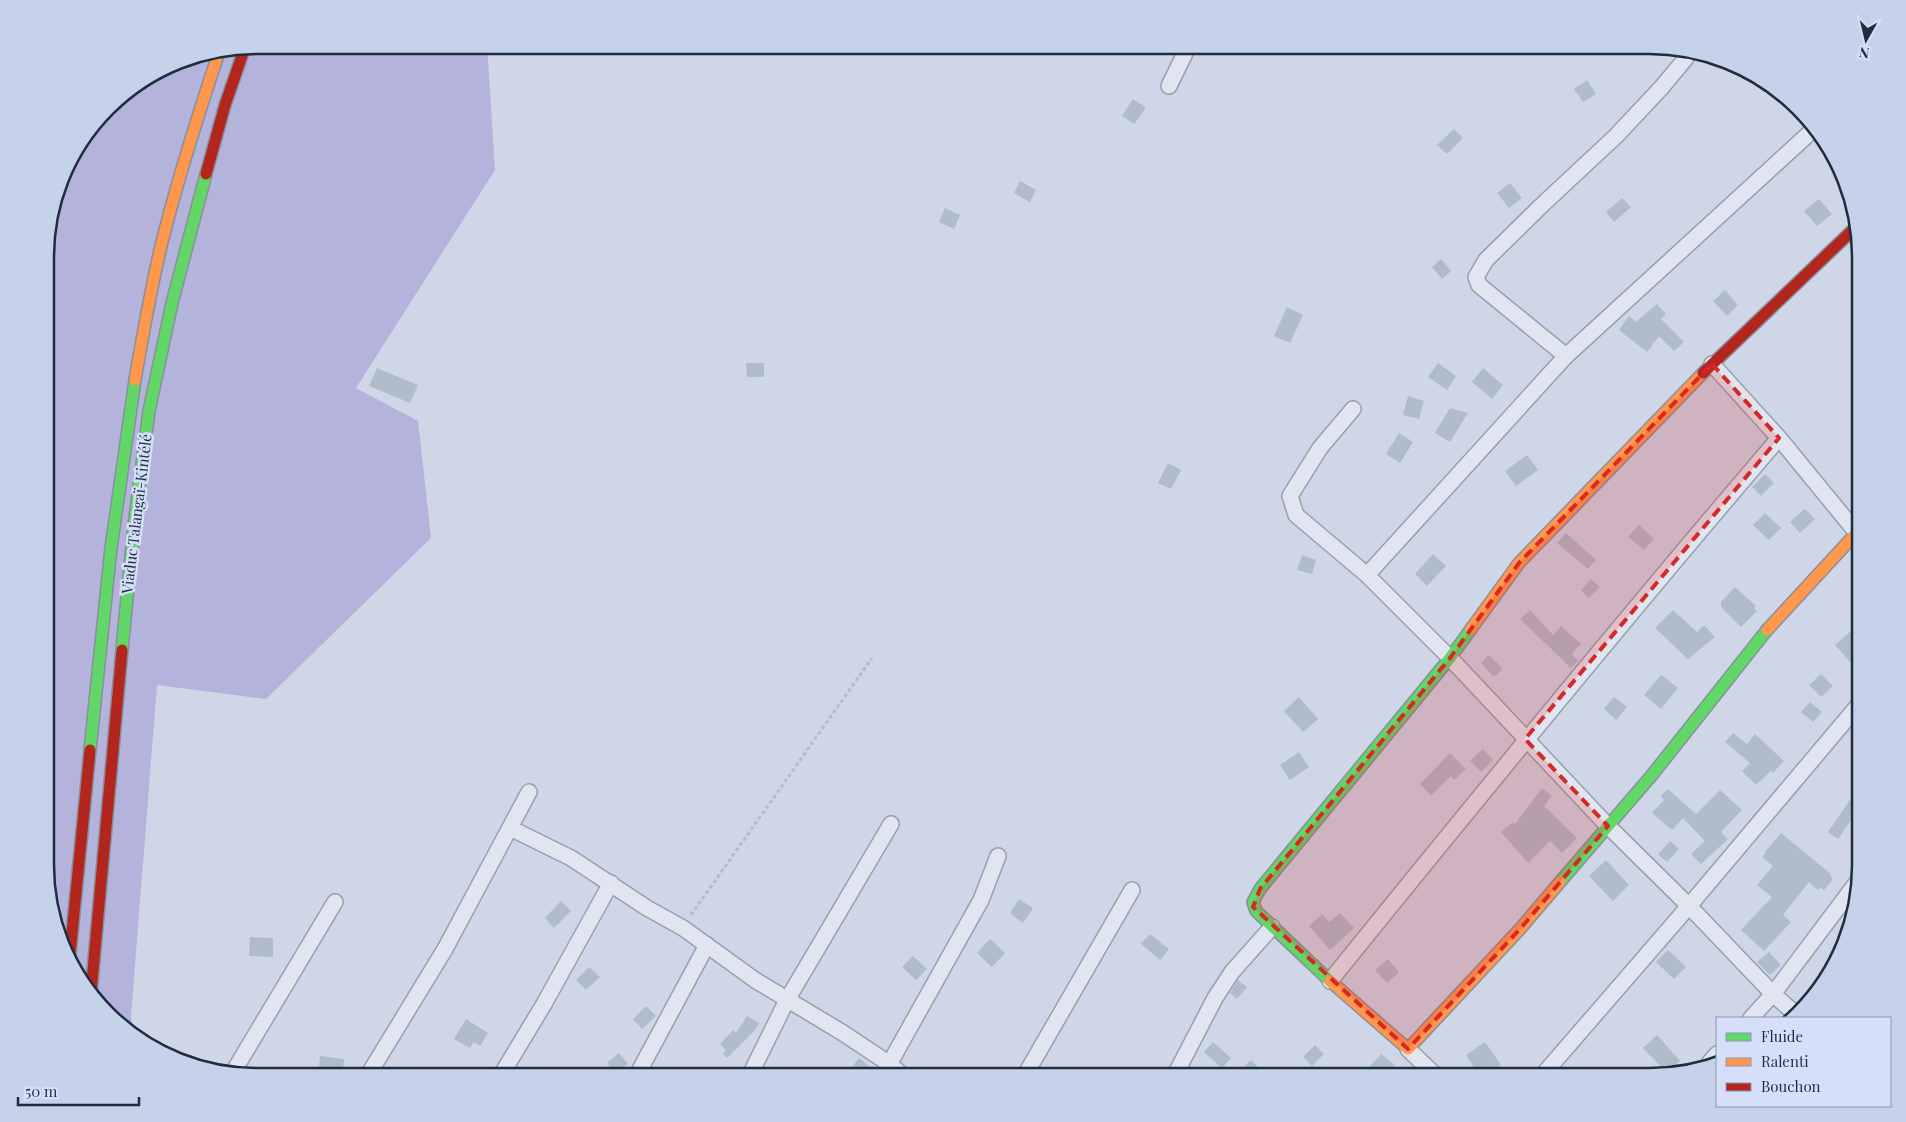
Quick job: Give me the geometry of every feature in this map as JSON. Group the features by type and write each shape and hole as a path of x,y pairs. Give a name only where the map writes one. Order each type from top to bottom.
{"main road":[{"name":"Viaduc Talangaï-Kintélé","path":"92,983 134,525 149,411 172,303 195,212 225,105 243,54"},
{"name":"Viaduc Talangaï-Kintélé","path":"71,946 104,594 130,407 148,303 203,98 217,58"},
{"path":"1851,232 1712,364 1519,564 1450,658 1255,896 1253,907 1330,981 1408,1050 1520,929 1652,776 1775,620 1852,540"}],"street":[{"path":"1169,86 1185,54"},
{"path":"1566,356 1480,285 1476,277 1486,260 1616,136 1662,87 1686,58"},
{"path":"1367,575 1566,356 1810,133"},
{"path":"1712,364 1779,438 1852,525"},
{"path":"1353,409 1320,448 1290,496 1296,515 1367,575 1450,658 1608,826 1792,1010"},
{"path":"1330,981 1525,739 1779,438"},
{"path":"1549,1068 1689,906 1852,712"},
{"path":"372,1068 445,949 529,792"},
{"path":"753,1068 787,1000 891,824"},
{"path":"510,828 571,858 648,908 683,928 755,980 844,1032 894,1068"},
{"path":"886,1068 981,900 998,856"},
{"path":"505,1068 544,1004 611,883"},
{"path":"1752,1017 1774,994 1851,889"},
{"path":"1029,1068 1132,890"},
{"path":"236,1067 335,902"},
{"path":"1179,1068 1215,998 1232,972 1272,927"},
{"path":"641,1068 707,945"},
{"path":"1408,1050 1427,1068"}],"path":[{"path":"683,928 872,658"}],"highlighted area":[{"path":"1712,364 1779,438 1525,739 1608,826 1520,929 1408,1049 1253,907 1260,889 1450,658 1519,563"}],"shaded area":[{"path":"243,54 488,54 495,170 356,388 418,421 431,538 266,699 157,685 131,1016 132,1025 104,999 81,967 69,943 61,918 54,879 54,243 61,204 69,179 88,144 104,123 123,104 155,81 179,69 204,61"}],"building":[{"path":"1587,80 1596,94 1583,102 1574,89"},
{"path":"1133,99 1146,108 1134,124 1122,116"},
{"path":"1454,129 1463,138 1447,154 1437,145"},
{"path":"1020,181 1036,190 1030,202 1014,193"},
{"path":"1510,183 1522,198 1509,208 1497,193"},
{"path":"1622,198 1631,207 1614,222 1606,212"},
{"path":"1819,199 1832,214 1817,226 1804,211"},
{"path":"945,208 960,215 954,229 939,222"},
{"path":"1441,259 1451,271 1442,279 1432,267"},
{"path":"1725,290 1738,305 1727,316 1713,301"},
{"path":"1657,304 1666,314 1661,319 1684,342 1674,351 1659,336 1647,352 1619,330 1629,316 1636,322"},
{"path":"1287,307 1303,315 1290,343 1274,336"},
{"path":"746,363 764,363 764,377 747,377"},
{"path":"1438,363 1456,376 1447,390 1428,377"},
{"path":"377,368 418,385 410,403 369,386"},
{"path":"1483,368 1503,385 1492,399 1472,382"},
{"path":"1408,396 1424,401 1419,419 1403,415"},
{"path":"1450,408 1468,413 1450,442 1435,433"},
{"path":"1399,433 1413,442 1400,463 1386,454"},
{"path":"1527,455 1538,470 1516,486 1505,471"},
{"path":"1168,463 1181,470 1171,489 1158,483"},
{"path":"1765,474 1774,483 1761,496 1752,487"},
{"path":"1805,509 1815,519 1800,533 1790,522"},
{"path":"1765,513 1781,528 1769,540 1753,525"},
{"path":"1639,525 1654,539 1644,550 1628,537"},
{"path":"1566,533 1596,560 1588,569 1557,543"},
{"path":"1433,554 1446,566 1427,586 1415,574"},
{"path":"1302,555 1316,560 1312,574 1297,570"},
{"path":"1591,579 1600,587 1589,598 1581,590"},
{"path":"1735,587 1756,606 1754,608 1757,611 1741,627 1721,607 1721,602"},
{"path":"1530,610 1553,635 1561,626 1581,644 1572,654 1578,661 1571,668 1520,619"},
{"path":"1673,610 1697,632 1704,625 1715,637 1688,659 1655,628"},
{"path":"1852,632 1852,664 1835,645"},
{"path":"1489,655 1503,669 1494,677 1481,663"},
{"path":"1821,674 1833,686 1821,697 1809,685"},
{"path":"1661,675 1678,688 1661,709 1644,695"},
{"path":"1299,697 1318,719 1303,732 1284,711"},
{"path":"1614,697 1627,707 1616,720 1604,709"},
{"path":"1810,702 1822,712 1813,722 1801,712"},
{"path":"1733,733 1747,744 1755,734 1784,761 1773,773 1771,771 1756,785 1742,771 1750,763 1725,742"},
{"path":"1483,749 1493,760 1481,772 1470,761"},
{"path":"1299,752 1309,767 1290,780 1280,765"},
{"path":"1450,753 1466,769 1454,780 1451,776 1431,796 1420,784"},
{"path":"1542,788 1552,796 1544,806 1577,838 1562,853 1550,841 1528,863 1501,832 1513,822 1515,824"},
{"path":"1668,789 1696,814 1720,790 1742,810 1721,832 1728,839 1701,864 1691,854 1705,841 1683,818 1672,830 1652,813 1664,800 1661,796"},
{"path":"1852,797 1852,818 1838,839 1828,832"},
{"path":"1781,833 1831,874 1830,876 1833,879 1824,890 1821,887 1818,890 1809,882 1783,915 1791,922 1764,951 1741,930 1772,897 1757,885 1773,866 1762,857"},
{"path":"1670,841 1679,849 1667,862 1658,854"},
{"path":"1606,860 1629,885 1613,901 1589,876"},
{"path":"1019,899 1033,908 1023,923 1010,913"},
{"path":"561,901 571,911 554,928 545,918"},
{"path":"1340,913 1354,928 1330,950 1309,926 1322,914 1329,922"},
{"path":"1150,934 1169,949 1160,960 1141,944"},
{"path":"250,937 273,938 273,957 249,956"},
{"path":"990,939 1005,953 992,967 977,953"},
{"path":"1668,950 1686,967 1674,979 1656,962"},
{"path":"1769,952 1781,965 1770,975 1757,962"},
{"path":"913,956 927,969 916,980 902,967"},
{"path":"1388,959 1399,972 1387,983 1375,970"},
{"path":"589,967 600,977 586,990 576,980"},
{"path":"1238,980 1247,987 1237,999 1230,993"},
{"path":"646,1006 656,1016 642,1029 633,1019"},
{"path":"747,1016 759,1023 755,1030 727,1058 723,1054 726,1050 720,1044 733,1030 736,1033"},
{"path":"466,1019 488,1033 480,1046 474,1042 470,1048 454,1039"},
{"path":"1657,1035 1680,1061 1673,1067 1662,1068 1643,1048"},
{"path":"1213,1042 1231,1058 1222,1068 1204,1052"},
{"path":"1485,1042 1501,1065 1497,1068 1474,1068 1466,1055"},
{"path":"1315,1045 1324,1054 1312,1066 1303,1057"},
{"path":"619,1053 628,1064 623,1068 612,1068 607,1063"},
{"path":"1381,1054 1395,1065 1392,1068 1369,1068"},
{"path":"320,1056 344,1059 343,1068 319,1068"},
{"path":"859,1058 871,1068 852,1068"},
{"path":"1251,1060 1259,1068 1243,1068"}],"traffic: fast":[{"path":"122,650 134,525 149,411 172,303 206,174"},
{"path":"90,750 111,548 135,380"},
{"path":"1330,981 1256,911 1253,902 1260,889 1450,658 1471,629"},
{"path":"1560,882 1652,775 1767,630"}],"traffic: slow":[{"path":"135,380 162,242 217,58"},
{"path":"1471,629 1519,563 1703,373"},
{"path":"1767,630 1852,538"},
{"path":"1330,981 1408,1049 1520,929 1560,882"}],"traffic: jam":[{"path":"206,174 225,105 243,54"},
{"path":"1703,373 1851,232"},
{"path":"92,983 122,650"},
{"path":"71,946 90,750"}]}
